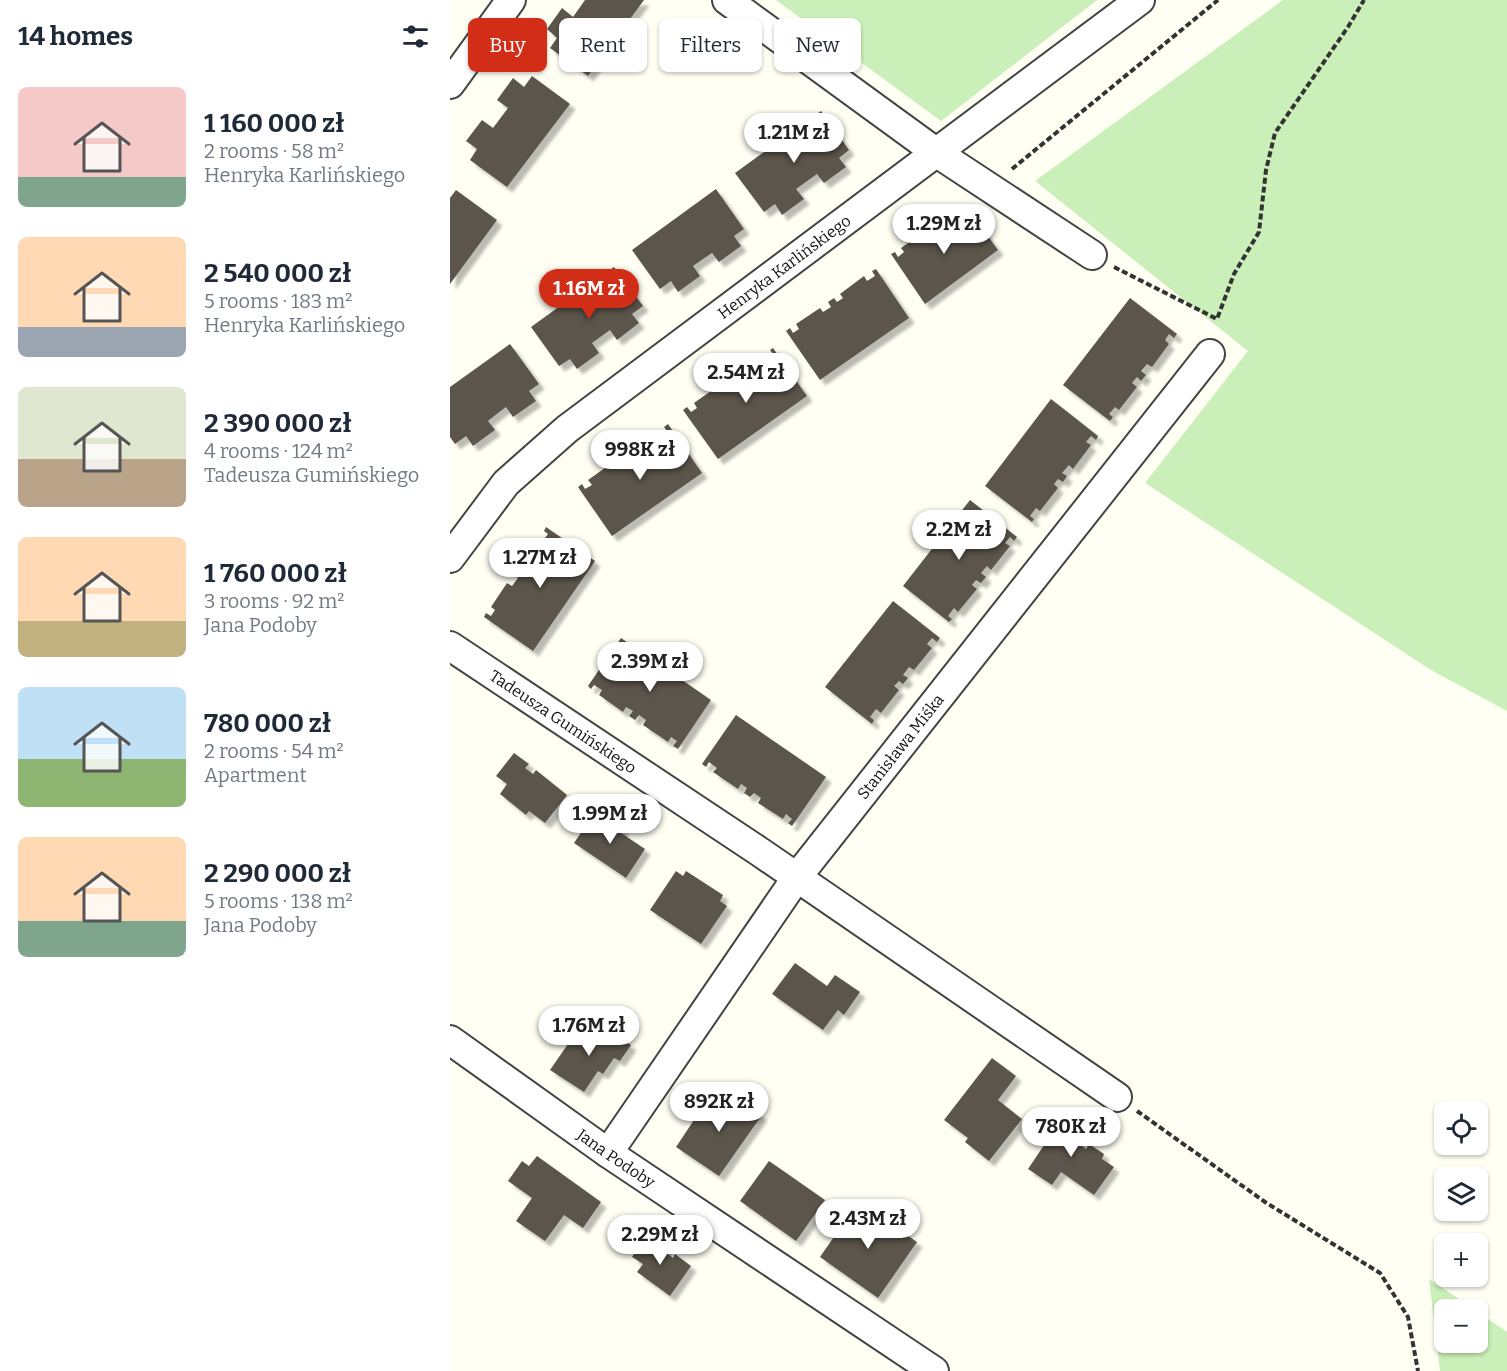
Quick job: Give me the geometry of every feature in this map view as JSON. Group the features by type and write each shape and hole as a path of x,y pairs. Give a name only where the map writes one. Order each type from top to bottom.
{"street":[{"path":"450,84 510,0"},
{"path":"727,0 937,153 1092,255"},
{"name":"Henryka Karlińskiego","path":"450,558 506,483 567,429 1140,0"},
{"name":"Stanisława Miśka","path":"608,1153 797,877 1210,354"},
{"name":"Tadeusza Gumińskiego","path":"450,646 797,877 1117,1097"},
{"name":"Jana Podoby","path":"450,1040 608,1153 934,1371"}],"path":[{"path":"989,188 1218,0"},
{"path":"1092,255 1217,319 1234,274 1259,232 1266,170 1275,133 1364,0"},
{"path":"1117,1097 1265,1202 1380,1273 1408,1317 1418,1371"}],"green space":[{"path":"776,0 1097,0 941,121 861,62 861,18 801,18"},
{"path":"1283,0 1507,0 1507,711 1431,670 1145,483 1248,351 1035,181"},
{"path":"1429,1279 1434,1282 1434,1287 1441,1287 1459,1299 1434,1299 1434,1321"},
{"path":"1488,1319 1507,1332 1507,1371 1440,1371 1438,1353 1488,1353"}],"building":[{"path":"585,0 644,0 631,18 559,18 559,55 550,48 557,38 547,29 562,8 573,17"},
{"path":"532,76 570,104 507,187 470,160 477,149 466,141 482,120 493,128 508,108 497,100 513,78 524,87"},
{"path":"821,111 849,150 839,158 846,167 824,183 817,174 796,189 804,199 782,215 775,204 764,212 735,173"},
{"path":"716,189 744,229 734,236 741,246 719,262 712,253 693,266 700,276 678,292 671,281 660,289 632,250"},
{"path":"456,190 497,220 450,284 450,198"},
{"path":"954,210 967,227 976,220 998,250 925,304 891,254 895,252 898,257 904,252 901,248 925,231 928,235 936,230 933,225"},
{"path":"614,267 643,306 632,314 639,323 617,340 610,330 592,343 599,353 577,369 570,359 559,366 531,327"},
{"path":"876,269 909,318 820,380 786,331 790,328 793,333 799,329 796,324 820,308 823,312 831,307 828,302 834,298 837,302 843,298 840,294 864,276 867,281 875,276 872,271"},
{"path":"1130,298 1177,334 1174,338 1169,334 1165,340 1169,344 1152,367 1147,364 1141,371 1146,375 1141,381 1137,377 1132,383 1137,387 1119,410 1115,407 1109,414 1113,417 1110,421 1063,385"},
{"path":"510,344 539,384 529,391 536,401 513,417 506,407 488,421 495,430 473,446 466,436 455,444 450,437 450,387"},
{"path":"773,348 807,396 718,459 683,410 687,407 691,412 697,408 694,403 718,386 721,391 729,386 726,381 731,376 735,381 741,377 737,372 762,355 765,360 773,354 770,350"},
{"path":"1051,399 1098,436 1096,440 1091,436 1086,442 1091,445 1073,469 1069,465 1062,473 1067,476 1063,482 1058,479 1054,484 1058,488 1040,511 1036,508 1030,516 1034,519 1032,522 985,486"},
{"path":"668,424 702,473 612,536 578,487 582,484 585,489 592,485 588,480 612,463 615,468 623,462 620,457 626,453 630,458 635,454 632,449 656,432 660,437 667,431 664,427"},
{"path":"970,500 1017,537 1014,541 1010,537 1005,543 1010,546 991,570 987,566 981,573 986,577 981,583 976,580 972,585 977,589 958,612 954,608 948,616 952,619 949,622 903,586"},
{"path":"546,527 595,561 533,651 484,617 486,613 491,616 495,610 491,607 507,583 512,586 518,578 513,574 517,569 522,572 526,566 521,563 538,538 542,542 548,534 544,531"},
{"path":"893,601 940,638 937,642 932,638 927,644 932,648 914,670 909,667 903,675 908,678 903,684 899,681 894,686 899,690 881,713 876,709 870,717 874,720 872,724 825,687"},
{"path":"621,638 711,700 678,749 673,746 677,741 671,737 668,742 643,725 646,720 639,715 635,720 629,716 633,711 626,707 623,712 599,695 602,690 594,685 591,689 588,686"},
{"path":"736,715 826,777 792,826 788,823 792,819 786,814 783,819 758,803 761,798 754,793 750,797 744,793 747,788 741,784 738,789 713,772 717,768 709,762 706,767 702,764"},
{"path":"514,753 529,764 525,768 533,774 536,770 567,795 545,823 529,811 526,815 500,794 507,784 496,776"},
{"path":"596,811 623,829 621,833 645,849 626,878 574,843"},
{"path":"676,871 683,876 686,871 723,895 720,901 727,906 701,944 650,910"},
{"path":"795,963 827,986 835,975 860,992 844,1015 838,1010 823,1030 772,994"},
{"path":"603,1026 631,1045 620,1061 614,1058 603,1074 598,1071 584,1092 550,1070 577,1031 593,1041"},
{"path":"992,1058 1016,1076 998,1100 1022,1119 989,1161 965,1142 968,1138 944,1120"},
{"path":"727,1091 762,1115 719,1176 676,1147 704,1105 713,1111"},
{"path":"1065,1114 1088,1130 1079,1144 1086,1149 1089,1144 1104,1154 1102,1159 1114,1167 1094,1195 1061,1172 1052,1185 1028,1169"},
{"path":"537,1156 601,1202 583,1228 564,1215 545,1241 516,1221 532,1198 508,1181 522,1161 529,1166"},
{"path":"769,1161 825,1200 796,1241 740,1201"},
{"path":"858,1202 917,1242 878,1298 820,1257"},
{"path":"647,1235 667,1249 665,1252 673,1258 675,1254 691,1266 670,1296 637,1272 643,1264 632,1257"}]}
